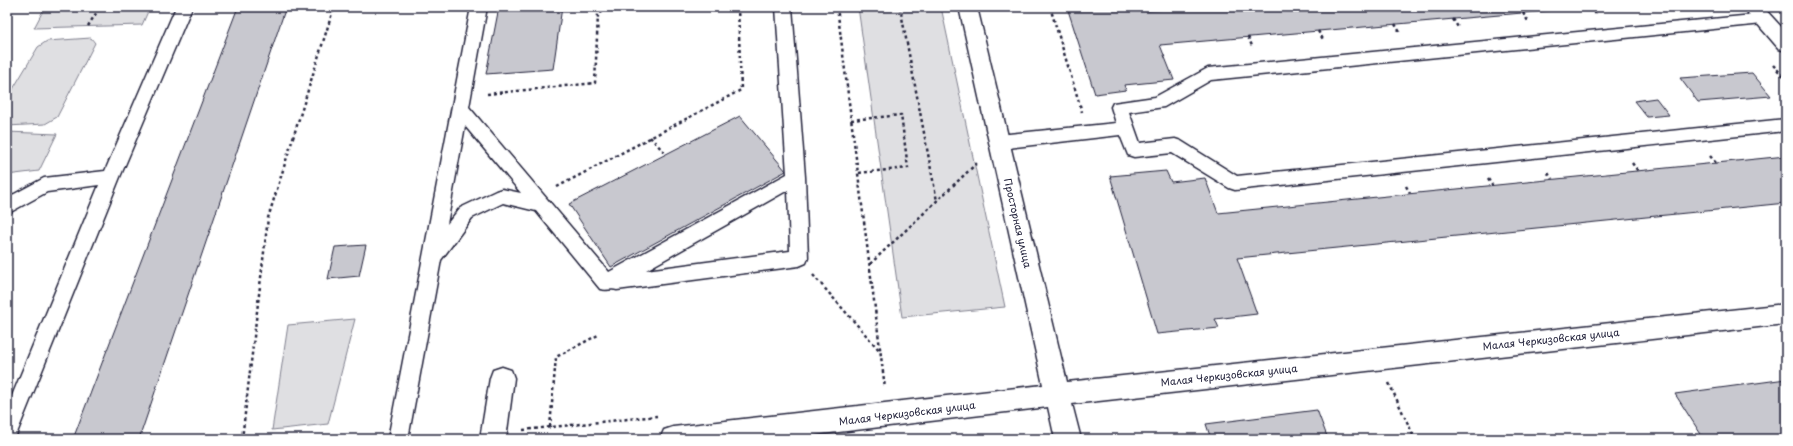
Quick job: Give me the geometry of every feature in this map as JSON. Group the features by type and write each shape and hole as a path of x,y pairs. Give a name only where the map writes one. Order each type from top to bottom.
{"street":[{"name":"Просторная улица","path":"968,7 1068,439"},
{"path":"1758,13 1786,44"},
{"name":"Малая Черкизовская улица","path":"673,439 1378,358 1786,314"},
{"path":"493,439 502,378"}],"lane":[{"path":"7,433 112,177 184,7"},
{"path":"398,439 479,7"},
{"path":"608,283 799,258 796,177 784,7"},
{"path":"1758,13 1208,74 1158,103 1120,108 1134,150 1175,146 1235,183 1786,125"},
{"path":"461,102 542,205 608,283"},
{"path":"999,142 1126,128"},
{"path":"7,207 44,184 112,177"},
{"path":"608,283 796,177"},
{"path":"432,258 466,213 502,196 542,205"}],"path":[{"path":"88,26 100,7"},
{"path":"242,439 268,218 334,7"},
{"path":"461,102 595,82 598,14 612,7"},
{"path":"555,188 741,90 738,7"},
{"path":"837,7 886,391"},
{"path":"900,7 937,201"},
{"path":"1050,7 1088,132"},
{"path":"851,120 900,115 908,168 858,173"},
{"path":"650,138 666,154"},
{"path":"870,264 981,159"},
{"path":"799,258 881,352"},
{"path":"550,428 556,357 600,334"},
{"path":"1378,358 1415,439"}],"shaded area":[{"path":"45,7 150,7 142,25 34,28"},
{"path":"858,7 941,7 1005,307 902,317"},
{"path":"91,38 95,43 57,117 45,124 7,126 7,99 38,47 47,41"},
{"path":"7,132 57,134 39,171 7,175"},
{"path":"355,319 328,424 272,430 288,325"}],"building":[{"path":"238,7 286,7 139,439 73,439"},
{"path":"499,7 562,7 553,69 486,74"},
{"path":"1067,7 1143,7 1145,11 1192,7 1590,7 1160,45 1174,80 1124,85 1126,90 1095,94"},
{"path":"1752,73 1771,96 1698,102 1680,78"},
{"path":"1656,98 1669,115 1647,117 1634,101"},
{"path":"740,116 786,171 611,267 569,204"},
{"path":"1786,156 1786,203 1237,258 1257,314 1215,319 1219,328 1157,334 1110,176 1166,171 1171,182 1205,178 1218,213"},
{"path":"366,245 359,276 328,279 335,247"},
{"path":"1786,379 1786,439 1704,439 1675,394"},
{"path":"1317,410 1328,439 1211,439 1206,424"}]}
